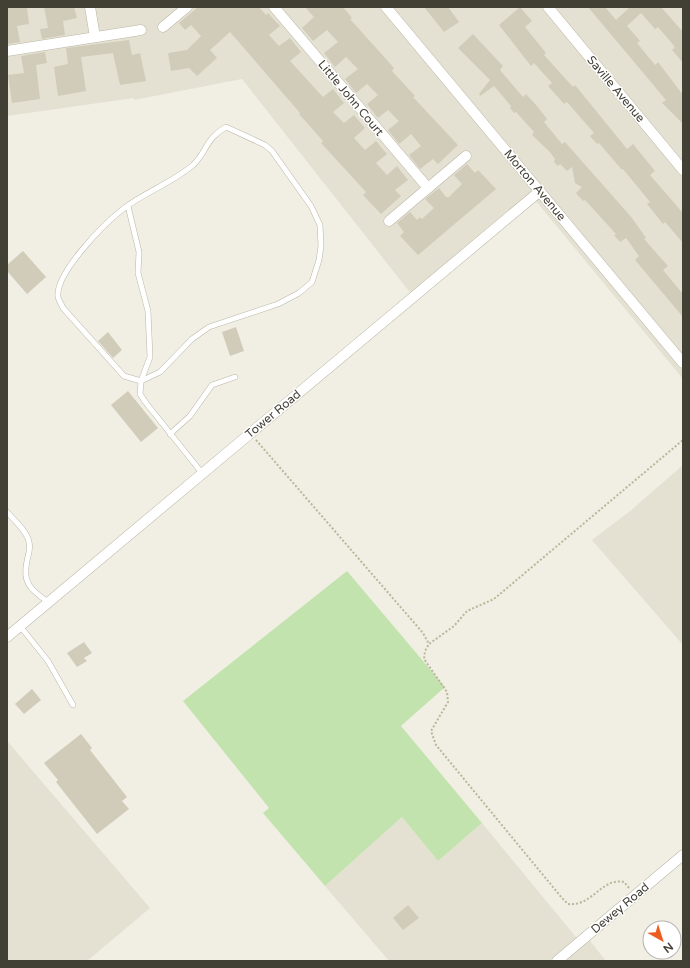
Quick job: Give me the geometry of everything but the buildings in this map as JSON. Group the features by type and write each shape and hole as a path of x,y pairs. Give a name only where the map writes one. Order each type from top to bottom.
{"street":[{"path":"90,7 95,37"},
{"path":"164,27 188,7"},
{"name":"Little John Court","path":"274,7 428,188"},
{"name":"Morton Avenue","path":"386,7 683,363"},
{"name":"Saville Avenue","path":"548,7 683,170"},
{"path":"7,51 141,30"},
{"path":"389,221 466,156"},
{"name":"Tower Road","path":"7,636 540,191"},
{"name":"Dewey Road","path":"557,961 683,855"}],"lane":[{"path":"226,127 266,145 272,151 311,206 320,225 321,234 319,260 315,276 307,287 278,304 210,327 192,339 160,372 141,381 124,376 114,366 63,308 58,298 58,290 77,254 128,206 193,165 210,139 226,127"},
{"path":"128,206 136,234 139,252 138,273 146,302 148,318 150,357 141,381 140,394 202,473"},
{"path":"170,434 187,419 212,385 235,377"},
{"path":"7,512 21,528 29,542 30,551 25,575 28,584 48,602"},
{"path":"20,626 52,668 73,705"}],"path":[{"path":"250,433 423,633 429,644"},
{"path":"635,896 624,882 618,881 606,886 581,904 568,904 436,745 431,731 448,702 447,692 424,659 425,651 429,644 454,626 467,611 494,598 683,440"}],"shaded area":[{"path":"7,7 683,7 683,379 530,194 412,295 242,79 134,100 134,98 7,116"},
{"path":"683,465 683,645 592,540 629,512"},
{"path":"7,741 150,908 87,961 7,961"},
{"path":"402,817 438,861 482,823 580,942 587,937 606,961 389,961 325,886"}],"green space":[{"path":"347,571 445,687 401,726 482,823 438,861 402,817 325,886 263,813 269,808 183,701"}]}
